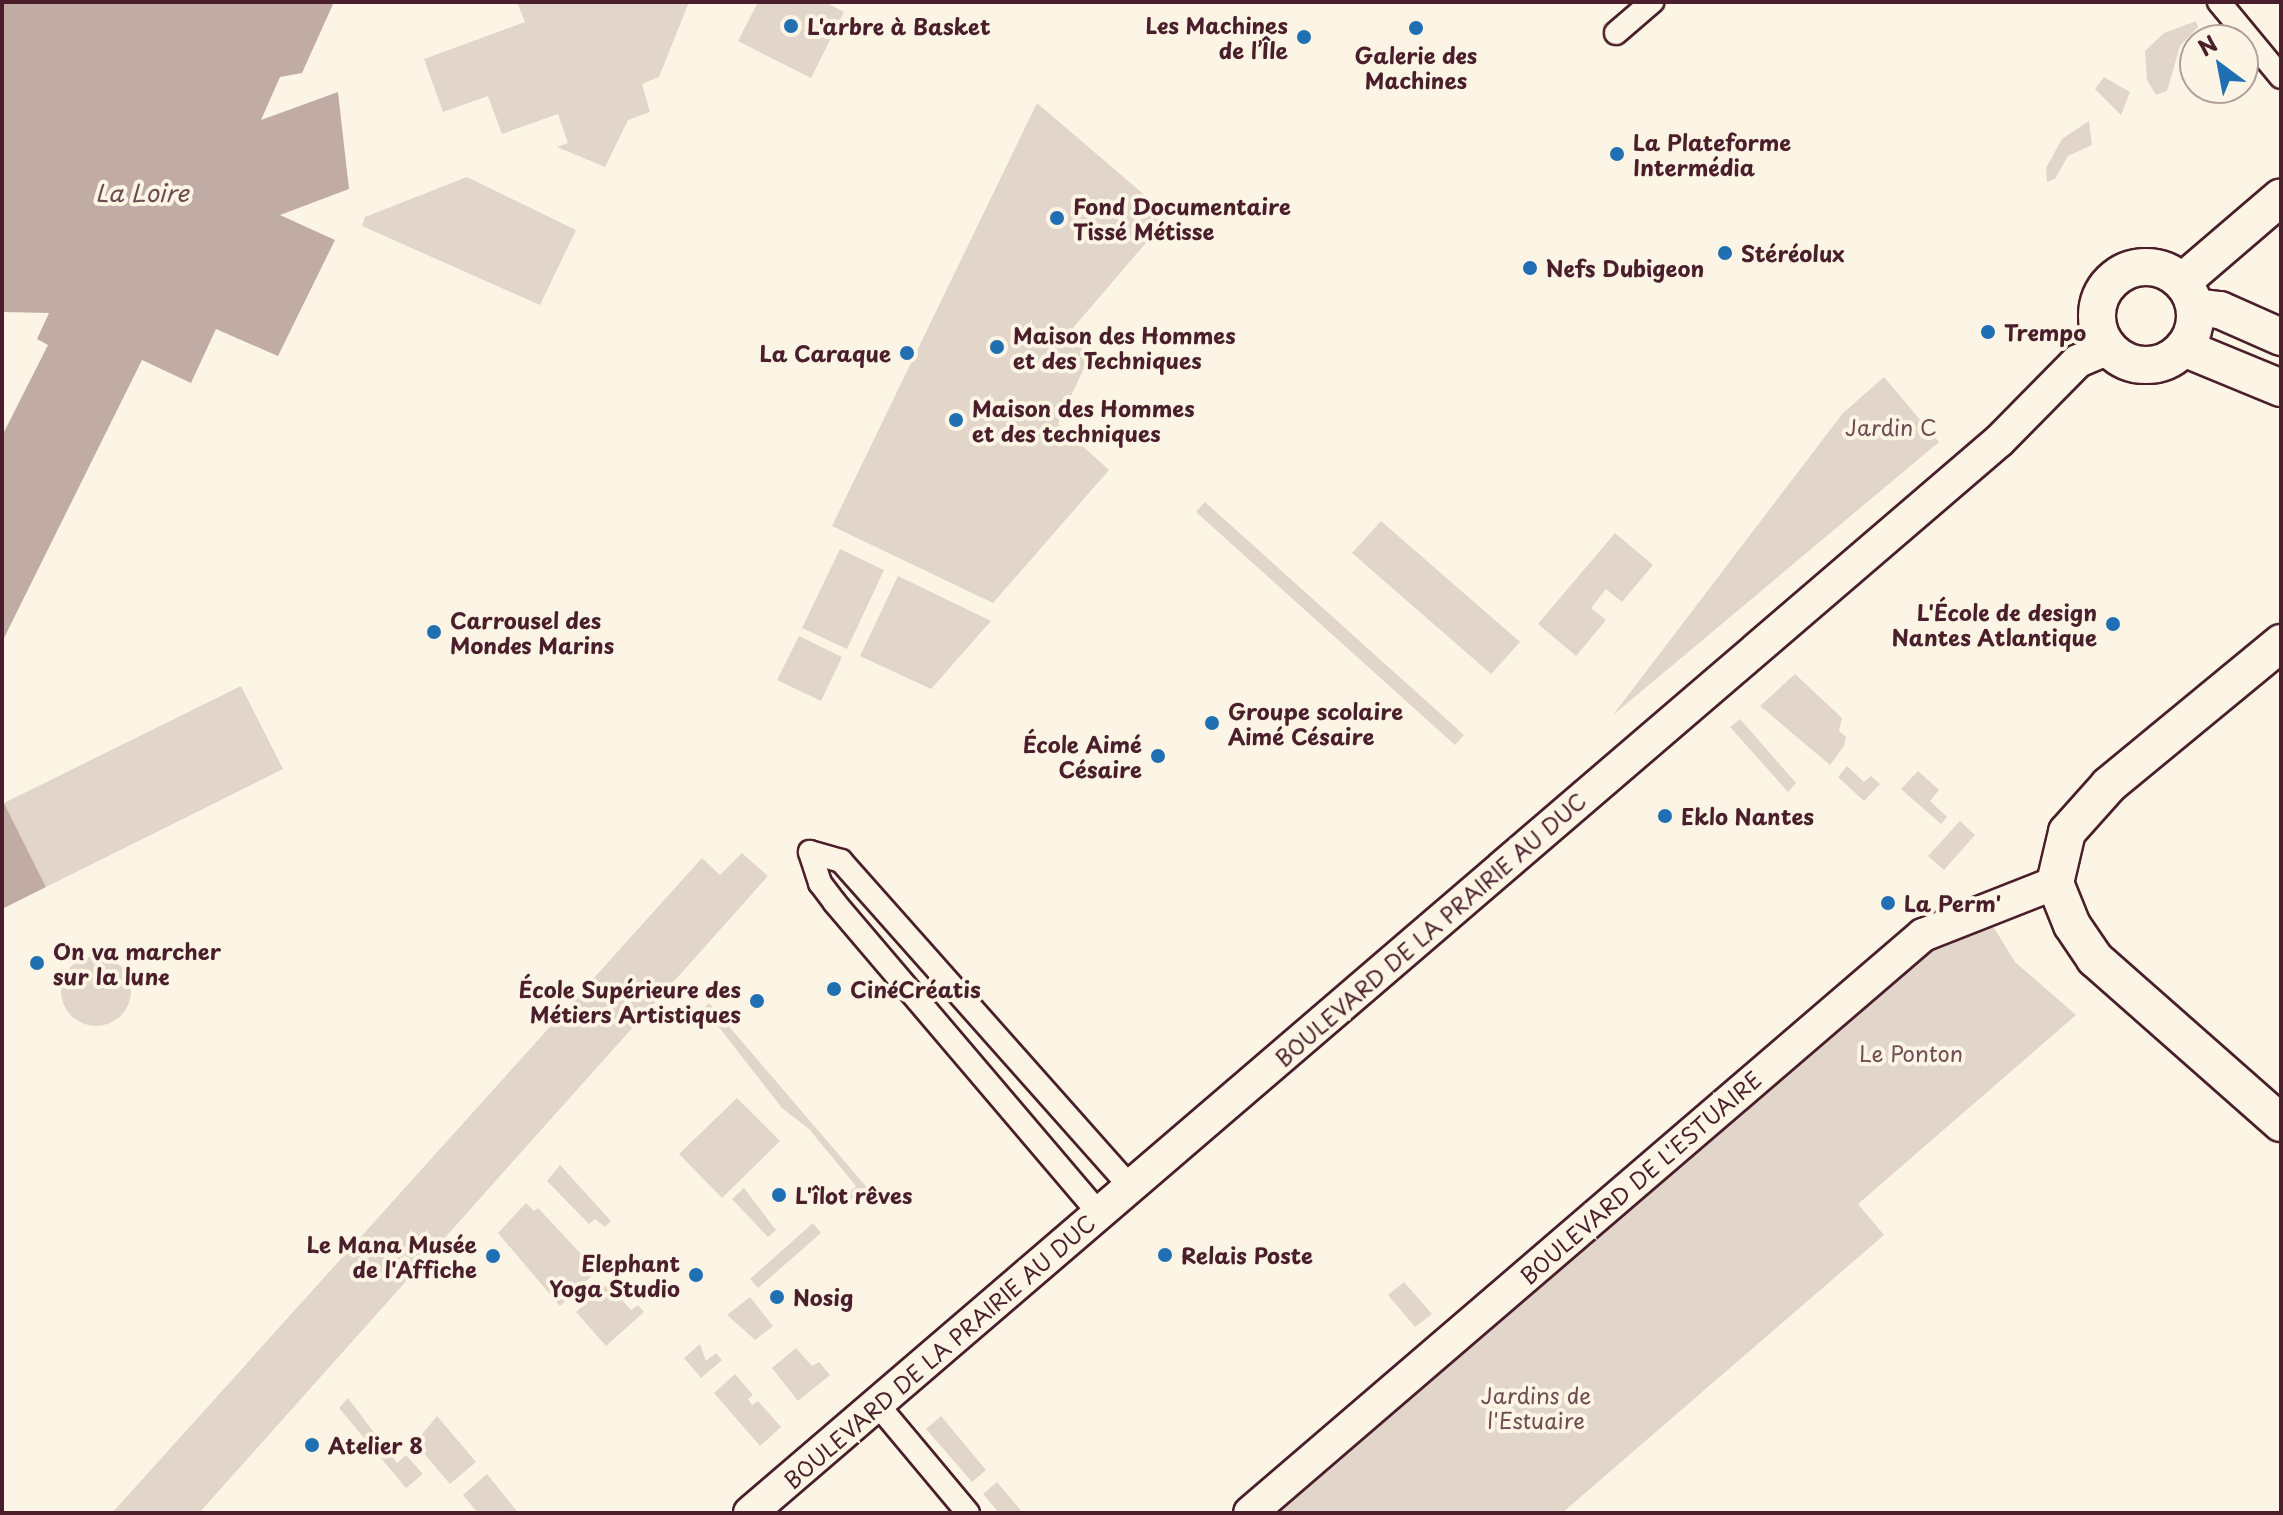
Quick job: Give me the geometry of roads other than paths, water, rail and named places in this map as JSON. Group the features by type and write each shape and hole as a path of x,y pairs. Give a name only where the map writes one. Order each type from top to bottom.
{"main road":[{"path":"2189,295 2281,197"},
{"path":"2144,266 2171,273 2189,295 2196,322 2184,348 2161,363 2132,363 2109,348 2101,336 2098,308 2119,275 2144,266"},
{"path":"2189,295 2281,337"},
{"name":"BOULEVARD DE LA PRAIRIE AU DUC","path":"750,1513 2025,419 2034,401 2078,361 2109,348"},
{"path":"2184,348 2281,388"},
{"path":"2281,643 2109,785 2067,832 2055,883 2072,925 2095,959 2281,1123"},
{"name":"BOULEVARD DE L'ESTUAIRE","path":"1250,1513 1923,935 2055,883"}],"street":[{"path":"1616,33 1652,2"},
{"path":"2219,2 2281,77"},
{"path":"1099,1213 949,1042 854,926 820,883 810,852 841,861 1130,1187"},
{"path":"854,926 861,911 879,903"},
{"path":"949,1042 980,1018"},
{"path":"877,1404 968,1513"}],"water":[{"name":"La Loire","path":"2,2 334,2 302,73 280,77 261,120 338,92 349,189 280,215 335,240 278,356 216,329 191,383 142,360 2,642"},
{"path":"2,804 46,887 2,909"}],"place":[{"name":"L'arbre à Basket","path":"791,26"},
{"name":"Galerie des Machines","path":"1416,28"},
{"name":"Les Machines de l’Île","path":"1304,37"},
{"name":"La Plateforme Intermédia","path":"1617,154"},
{"name":"Fond Documentaire Tissé Métisse","path":"1057,218"},
{"name":"Stéréolux","path":"1725,253"},
{"name":"Nefs Dubigeon","path":"1530,268"},
{"name":"Trempo","path":"1988,332"},
{"name":"Maison des Hommes et des Techniques","path":"997,347"},
{"name":"La Caraque","path":"907,353"},
{"name":"Maison des Hommes et des techniques","path":"956,420"},
{"name":"L'École de design Nantes Atlantique","path":"2113,624"},
{"name":"Carrousel des Mondes Marins","path":"434,632"},
{"name":"Groupe scolaire Aimé Césaire","path":"1212,723"},
{"name":"École Aimé Césaire","path":"1158,756"},
{"name":"Eklo Nantes","path":"1665,816"},
{"name":"La Perm'","path":"1888,903"},
{"name":"On va marcher sur la lune","path":"37,963"},
{"name":"CinéCréatis","path":"834,989"},
{"name":"École Supérieure des Métiers Artistiques","path":"757,1001"},
{"name":"L'îlot rêves","path":"779,1195"},
{"name":"Relais Poste","path":"1165,1255"},
{"name":"Le Mana Musée de l'Affiche","path":"493,1256"},
{"name":"Elephant Yoga Studio","path":"696,1275"},
{"name":"Nosig","path":"777,1297"},
{"name":"Atelier 8","path":"312,1445"}],"park label":[{"name":"Jardin C","path":"1891,427"},
{"name":"Le Ponton","path":"1911,1053"},
{"name":"Jardins de l'Estuaire","path":"1536,1406"}]}
